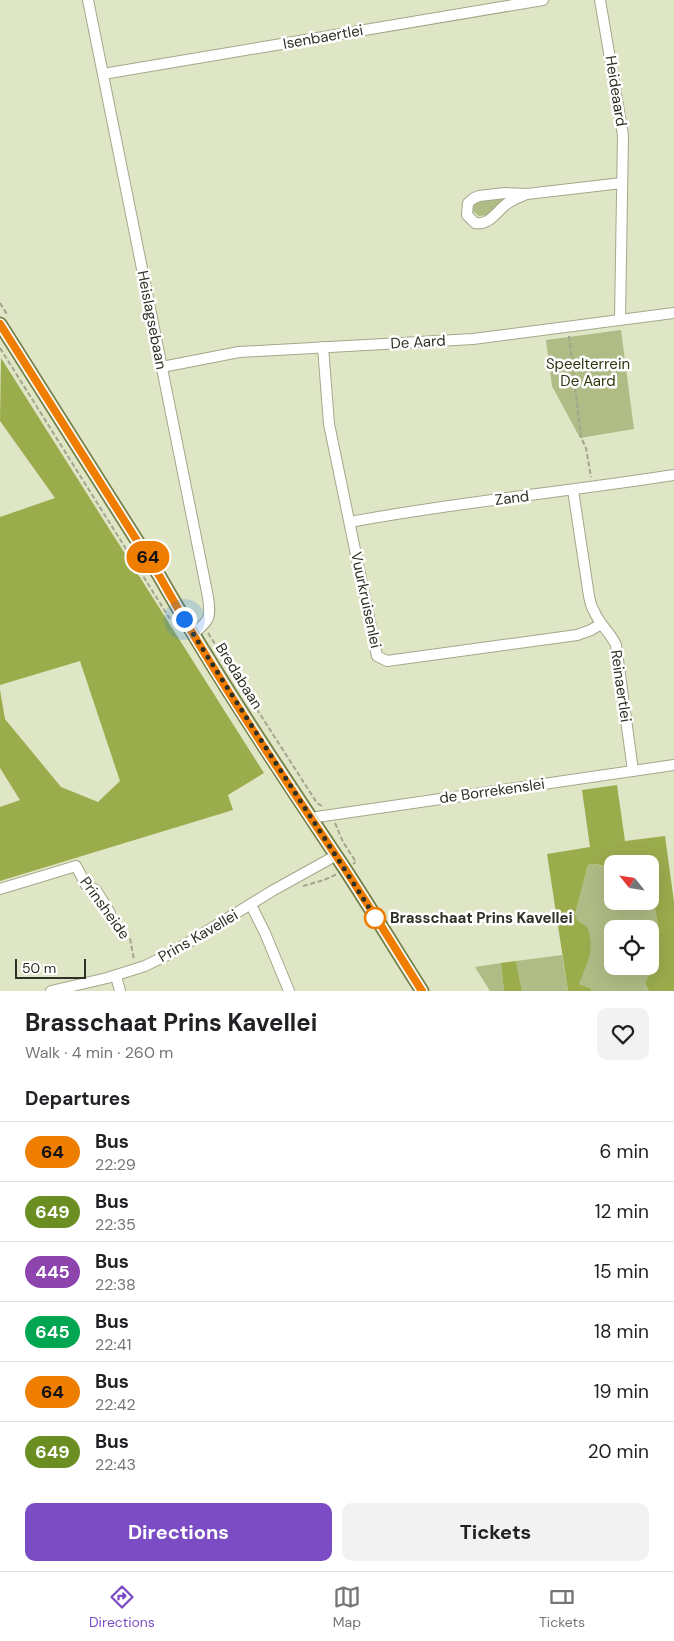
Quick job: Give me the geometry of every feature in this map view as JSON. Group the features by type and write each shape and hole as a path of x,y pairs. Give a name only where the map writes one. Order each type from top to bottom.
{"main road":[{"name":"Bredabaan","path":"0,324 160,577 198,630 310,818 422,991"}],"street":[{"name":"Heislagsebaan","path":"88,0 209,604 210,618 198,630"},
{"name":"Isenbaertlei","path":"103,74 543,0"},
{"name":"Heideaard","path":"600,0 623,135 620,320"},
{"path":"527,194 508,203 489,222 484,224 475,223 467,215 468,203 474,198 506,193 527,194 622,183"},
{"name":"De Aard","path":"162,367 239,352 473,339 674,313"},
{"name":"Vuurkruisenlei","path":"323,347 329,424 378,656 388,661 577,634 591,630 601,624"},
{"name":"Zand","path":"350,522 401,513 592,488 674,475"},
{"name":"Reinaertlei","path":"573,490 589,596 594,612 601,624 611,634 616,645 633,771"},
{"name":"de Borrekenslei","path":"310,818 674,765"},
{"name":"Prins Kavellei","path":"51,991 116,976 173,952 272,891 335,856"},
{"name":"Prinsheide","path":"0,889 76,866 86,884 96,890 110,913"},
{"path":"251,905 289,991"},
{"path":"116,976 120,991"}],"path":[{"path":"567,326 581,438 586,448 592,488"},
{"path":"0,348 174,625"},
{"path":"198,630 317,804 324,806"},
{"path":"335,823 343,842 356,862"},
{"name":"Prinsheide","path":"110,913 130,938 136,969"}],"green space":[{"path":"510,196 490,215 479,216 473,211 473,205 476,200"},
{"name":"Speelterrein De Aard","path":"621,330 634,429 580,438 552,386 546,340"},
{"path":"1,358 264,773 228,795 233,810 0,881 0,807 20,800 0,768 0,690 5,719 61,787 98,802 120,781 80,661 0,685 0,517 55,498 0,421"},
{"path":"617,785 625,841 665,836 674,902 674,991 649,991 645,983 649,975 659,975 659,920 657,920 655,910 659,910 659,855 604,855 604,867 594,864 588,865 575,914 577,920 587,927 591,942 585,970 579,984 592,989 591,991 568,991 547,854 590,847 582,790"},
{"path":"594,864 604,867 604,910 655,910 657,920 604,920 604,975 649,975 645,983 649,991 591,991 592,989 579,984 582,923 576,920 575,914 588,865"},
{"path":"562,955 568,991 522,991 516,961"},
{"path":"516,961 522,991 504,991 501,963"},
{"path":"501,963 504,991 490,991 475,967"}],"bus line":[{"name":"64","path":"0,324 301,804 345,869 422,991"}],"place":[{"name":"Brasschaat Prins Kavellei","path":"375,918"}],"route":[{"path":"184,619 380,925 375,918"}]}
